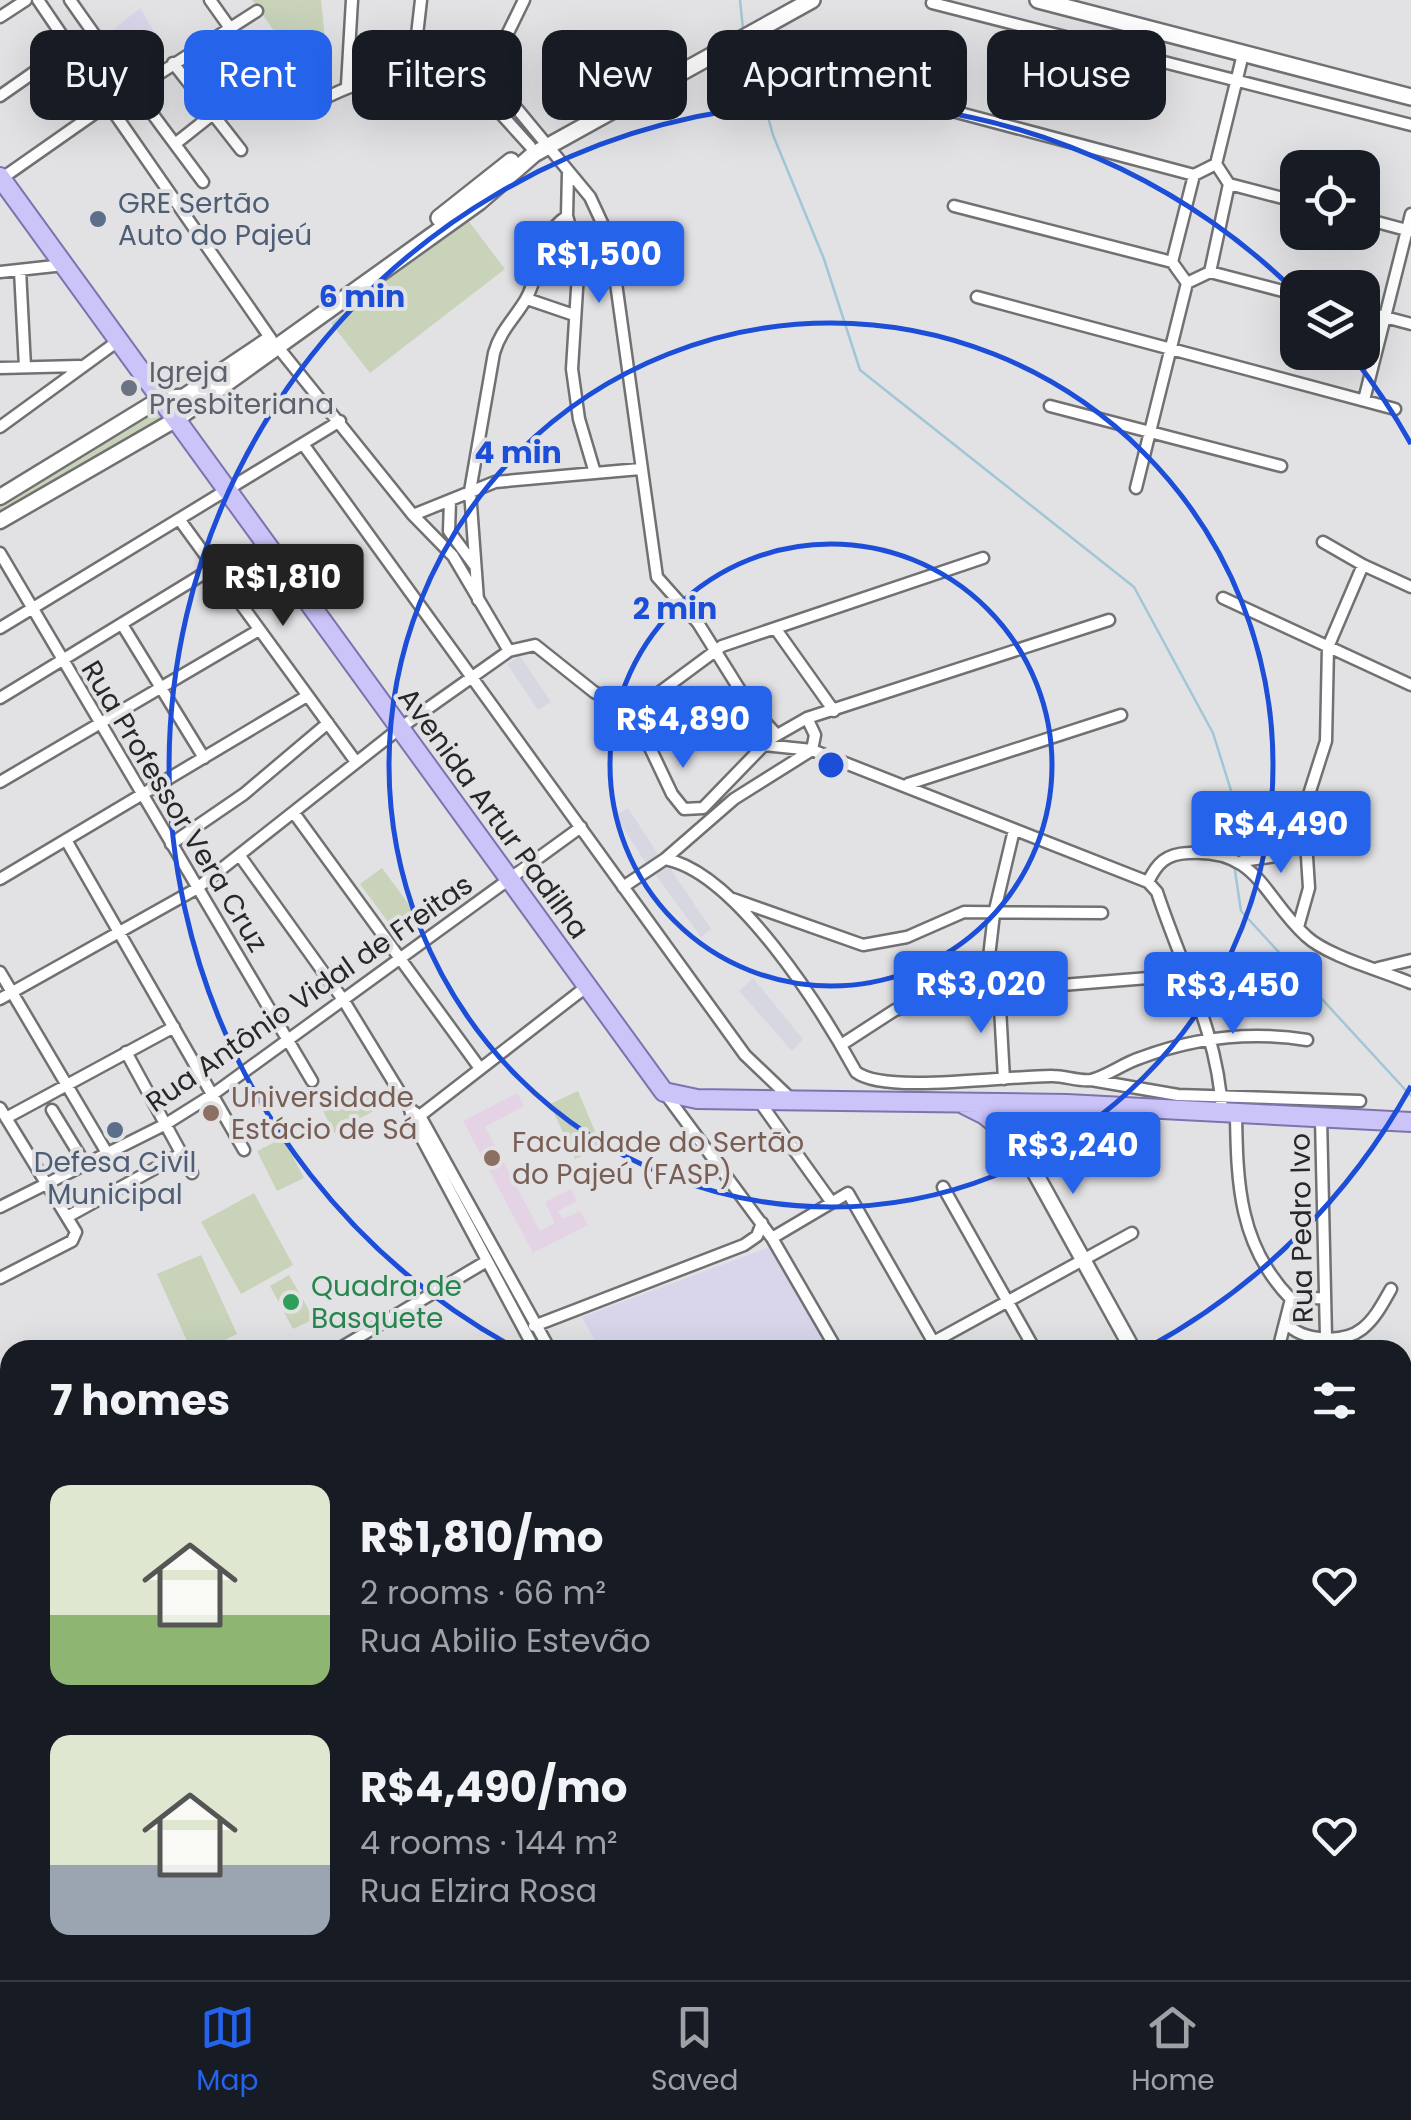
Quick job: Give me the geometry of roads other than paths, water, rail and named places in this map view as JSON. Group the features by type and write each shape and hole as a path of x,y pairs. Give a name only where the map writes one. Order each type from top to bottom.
{"main road":[{"path":"749,30 792,0"},
{"path":"749,30 812,0"},
{"path":"1038,0 1411,97"},
{"path":"1078,0 1411,86"},
{"path":"175,420 310,316 479,202 538,144 707,53"},
{"name":"Avenida Artur Padilha","path":"3,186 664,1092"},
{"path":"160,399 184,397 278,339"},
{"path":"664,1092 683,1098 1227,1108 1411,1122"},
{"path":"960,1103 985,1114 1022,1147 1040,1122 1067,1104"}],"street":[{"path":"0,17 26,0"},
{"path":"38,0 58,30"},
{"path":"70,0 90,30"},
{"path":"210,0 231,30"},
{"path":"347,84 352,0"},
{"path":"418,30 421,0"},
{"path":"509,30 524,0"},
{"path":"932,3 1411,125"},
{"path":"164,69 257,10"},
{"path":"1243,54 1216,164 1229,184 1280,197"},
{"path":"173,63 184,77"},
{"path":"0,96 30,75"},
{"path":"332,92 352,83"},
{"path":"967,115 1194,175 1216,164"},
{"path":"522,119 538,144 600,211 610,240 656,577 698,622 748,703 776,734"},
{"path":"3,186 88,120"},
{"path":"120,120 340,421 413,515 452,556 509,651"},
{"path":"159,120 203,182"},
{"path":"175,144 205,120"},
{"path":"217,120 241,150"},
{"path":"568,173 567,216 579,257 572,369 579,418 595,473"},
{"path":"1172,262 1194,175"},
{"path":"1210,272 1229,184"},
{"path":"954,206 1172,262 1187,283"},
{"path":"1364,400 1411,214"},
{"path":"478,600 470,491 497,342 526,298 546,235 567,216"},
{"path":"1380,223 1409,231"},
{"path":"0,272 64,265"},
{"path":"20,270 25,367"},
{"path":"1136,488 1187,283 1210,272 1280,290"},
{"path":"977,297 1395,409"},
{"path":"526,298 574,315"},
{"path":"1380,316 1411,324"},
{"path":"0,427 118,341"},
{"path":"0,368 81,366"},
{"path":"0,497 160,399"},
{"path":"1050,406 1281,466"},
{"path":"0,521 175,420"},
{"path":"0,628 340,421"},
{"path":"303,444 745,1055 793,1101"},
{"path":"413,515 494,482 640,470"},
{"path":"450,501 450,531 477,568"},
{"path":"179,519 356,762"},
{"path":"1323,542 1411,587"},
{"name":"Rua Professor Vera Cruz","path":"0,553 312,1081"},
{"path":"633,712 715,650 982,558"},
{"path":"1298,927 1310,888 1303,838 1307,794 1326,742 1328,647 1363,565"},
{"path":"0,698 214,568"},
{"path":"1223,598 1279,620 1411,685"},
{"path":"0,999 196,889 400,728 509,651 528,644 545,650 594,692 633,712 672,794 690,811 709,803 776,734 807,718 1109,620"},
{"path":"123,626 204,758"},
{"path":"775,628 834,711"},
{"path":"0,782 259,630"},
{"path":"0,879 142,798 307,696"},
{"path":"907,785 1121,715"},
{"path":"623,887 665,858 734,799 812,750 815,735 807,718"},
{"path":"170,844 232,804 328,724"},
{"path":"764,745 812,750 907,785 1148,882 1158,892 1185,975 1213,1039 1243,1218 1266,1268 1291,1299"},
{"path":"939,775 940,798"},
{"path":"294,813 479,1067"},
{"name":"Rua Antônio Vidal de Freitas","path":"0,1207 166,1124 212,1096 580,827"},
{"path":"985,991 994,914 1014,830"},
{"path":"1148,882 1161,860 1183,853 1214,853 1241,861 1266,860 1303,838"},
{"path":"66,840 244,1150"},
{"path":"240,856 344,1001 545,1340"},
{"path":"665,858 706,874 733,899 841,1045 856,1072 869,1080 1053,1076 1227,1108 1360,1101"},
{"path":"1241,861 1312,941 1411,982"},
{"path":"733,899 864,945 926,931 958,913 1102,913"},
{"path":"1376,968 1411,960"},
{"path":"0,972 108,1152"},
{"path":"841,1045 895,1010 921,1000 1185,975"},
{"path":"414,1116 586,988"},
{"path":"998,990 1004,1079"},
{"path":"0,1278 72,1241 76,1232 3,1113 174,1028"},
{"path":"1090,1080 1143,1056 1213,1039 1266,1035 1307,1040"},
{"path":"126,1052 192,1173"},
{"path":"664,1092 762,1223 831,1340"},
{"path":"758,1100 830,1200"},
{"path":"1016,1103 1014,1130 1022,1147 1128,1340"},
{"path":"52,1110 85,1164"},
{"path":"414,1116 529,1340"},
{"name":"Rua Pedro Ivo","path":"1321,1118 1326,1337"},
{"path":"67,1217 182,1154"},
{"path":"943,1187 1028,1340"},
{"path":"772,1238 845,1192 932,1340"},
{"path":"525,1332 744,1245 757,1236 762,1223"},
{"path":"946,1340 1132,1233"},
{"path":"353,1340 486,1261"},
{"path":"1286,1324 1300,1336 1356,1333 1365,1327 1391,1289"},
{"path":"1291,1299 1325,1298"},
{"path":"1281,1340 1291,1299"}],"waterway":[{"path":"740,0 743,29"},
{"path":"769,120 824,259 860,370 1134,587 1213,733 1243,829 1237,853"},
{"path":"1234,864 1241,911 1411,1096"}],"place":[{"name":"GRE Sertão Auto do Pajeú","path":"98,219"},
{"name":"Igreja Presbiteriana","path":"129,388"},
{"name":"Universidade Estácio de Sá","path":"211,1113"},
{"name":"Defesa Civil Municipal","path":"115,1130"},
{"name":"Faculdade do Sertão do Pajeú (FASP)","path":"492,1158"},
{"name":"Quadra de Basquete","path":"291,1302"}]}
